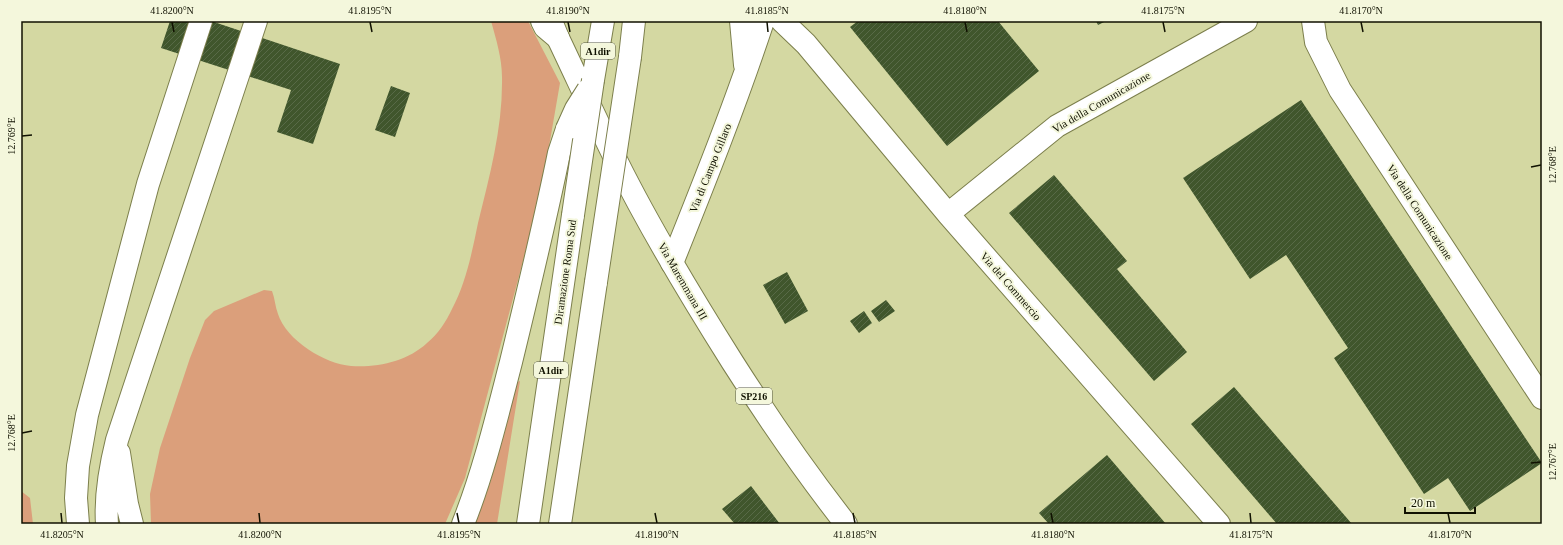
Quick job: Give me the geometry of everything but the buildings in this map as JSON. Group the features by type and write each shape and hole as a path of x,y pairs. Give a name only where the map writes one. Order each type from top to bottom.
{"main road":[{"path":"78,524 76,498 78,466 87,415 148,184 201,21"},
{"path":"107,524 109,475 117,440 256,21"},
{"path":"542,21 545,27 554,30"},
{"name":"Diramazione Roma Sud","path":"528,524 602,21"},
{"name":"A1dir","path":"560,524 634,21"},
{"path":"741,21 746,72"},
{"name":"Via di Campo Gillaro","path":"672,263 719,145 763,21"},
{"name":"Via del Commercio","path":"782,21 806,44 948,214 1219,524"},
{"name":"Via del Commercio","path":"797,21 806,44"},
{"name":"Via della Comunicazione","path":"948,214 1056,126 1246,21"},
{"name":"Via della Comunicazione","path":"1313,21 1316,42 1340,90 1542,398"},
{"name":"Via Maremmana III","path":"554,30 619,165 701,313 750,390 807,472 846,524"},
{"path":"463,524 479,480 501,401 561,148 570,121 594,80"},
{"path":"117,440 127,504 132,524"}],"shaded area":[{"path":"491,21 528,21 560,83 542,187 522,265 465,478 445,524 151,524 150,494 160,448 190,358 205,320 214,311 264,290 272,291 282,324 289,333 319,356 330,361 351,366 371,366 401,359 419,349 438,332 450,314 457,299 468,267 495,150 502,95 502,70"},
{"path":"520,381 497,524 475,524 491,480 515,383"},
{"path":"21,491 30,498 33,524 21,524"}]}
